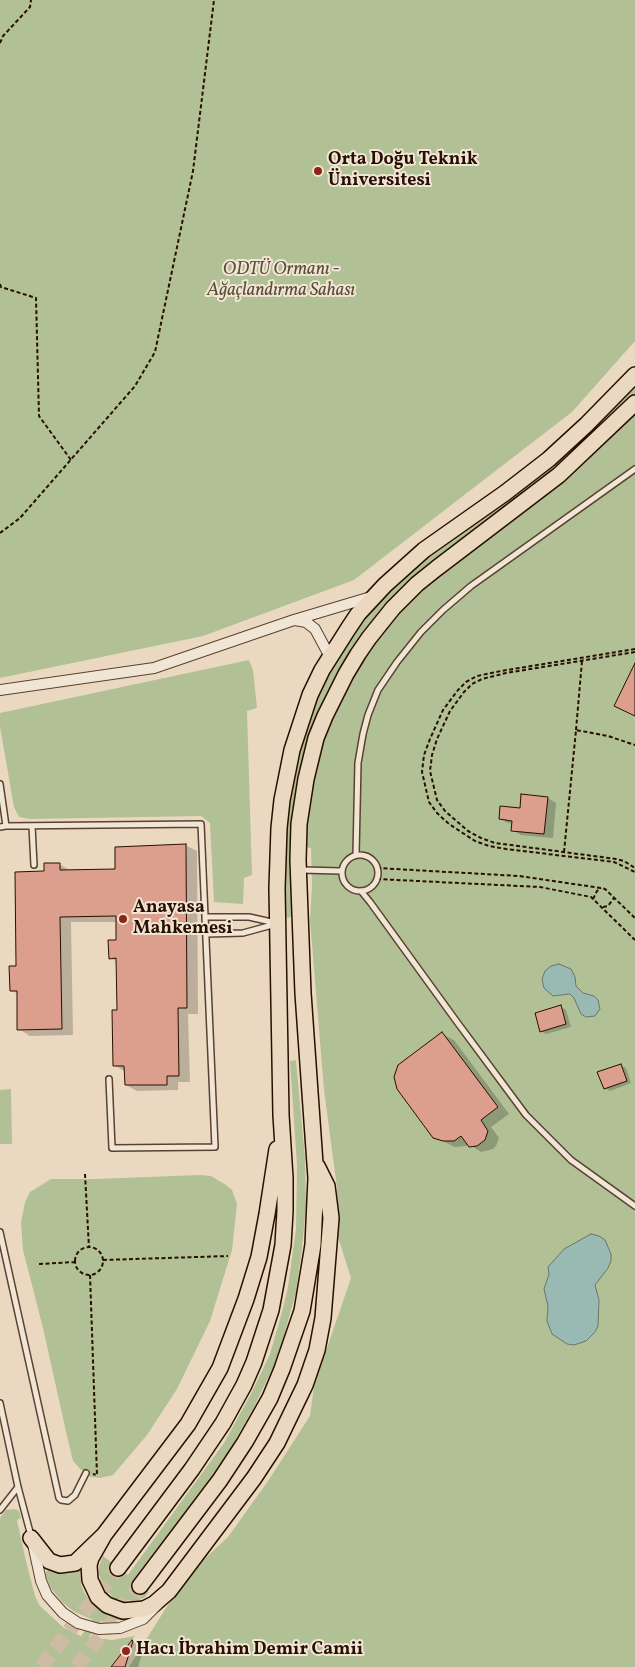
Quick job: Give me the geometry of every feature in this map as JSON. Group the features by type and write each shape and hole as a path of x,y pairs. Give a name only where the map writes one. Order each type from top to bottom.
{"main road":[{"path":"118,1568 192,1469 222,1423 244,1385 260,1346 271,1310 283,1245 286,1211 281,1115 278,844 282,800 300,724 310,695 330,657 358,614 373,597 424,550 505,493 549,459 586,425 635,375"},
{"path":"140,1586 233,1460 270,1398 302,1311 314,1228 315,1163 299,922 298,870 302,804 316,738 336,693 369,638 393,608 417,584 559,475 635,403"},
{"path":"278,923 299,922"},
{"path":"281,1115 268,1214 259,1257 246,1299 220,1368 188,1424 104,1535 91,1558 89,1572 92,1589 102,1601 114,1608 123,1611 144,1609 154,1604 169,1591 254,1478 277,1443 306,1385 317,1350 323,1318 331,1218 327,1186 315,1163"},
{"path":"31,1538 49,1561 65,1566 75,1563 104,1535"}],"street":[{"path":"0,690 154,668 294,620 373,597"},
{"path":"294,620 302,621 316,630 330,657"},
{"path":"31,1538 41,1581 47,1595 63,1613 84,1625 99,1629 110,1629 136,1623 149,1615 169,1591"}],"lane":[{"path":"356,855 358,763 363,734 378,690 397,662 438,615 471,586 635,469"},
{"path":"0,784 3,827 201,824 215,1147 112,1148 109,1079"},
{"path":"32,826 34,865"},
{"path":"363,854 370,857 378,868 377,879 372,886 363,891 349,888 342,878 341,871 346,860 356,855 363,854"},
{"path":"298,870 341,871"},
{"path":"363,891 456,1022 526,1115 571,1160 635,1206"},
{"path":"205,917 249,917 278,923"},
{"path":"206,934 244,933 278,923"},
{"path":"0,1232 59,1498 68,1501 75,1495 86,1473"},
{"path":"0,1403 31,1538"},
{"path":"0,1510 18,1487"}],"path":[{"path":"0,42 2,36 30,7 31,0"},
{"path":"0,533 20,518 135,386 155,352 193,171 214,0"},
{"path":"0,284 1,287 36,298 39,416 71,460"},
{"path":"635,650 582,661 506,673 482,679 472,684 450,711 434,747 430,771 437,800 444,811 468,831 495,843 616,859 624,861 635,868"},
{"path":"635,650 502,671 477,676 466,682 443,710 427,747 422,772 429,802 449,824 475,841 489,846 614,862 635,872"},
{"path":"564,852 582,661"},
{"path":"576,730 608,736 635,745"},
{"path":"378,868 519,876 601,888 605,889 635,918"},
{"path":"377,879 540,888 593,899 635,940"},
{"path":"593,899 601,888"},
{"path":"603,908 608,906 614,898"},
{"path":"85,1174 89,1248"},
{"path":"89,1248 98,1250 102,1260 99,1271 90,1275 82,1273 75,1262 81,1250 89,1248"},
{"path":"102,1260 228,1256"},
{"path":"39,1264 75,1262"},
{"path":"86,1473 97,1475 90,1275"}],"green space":[{"name":"ODTÜ Ormanı - Ağaçlandırma Sahası","path":"0,0 635,0 635,341 572,412 354,580 203,636 0,678"},
{"path":"635,387 635,395 587,443 532,489 458,545 332,687 292,869 292,916 288,918 286,916 286,839 288,804 297,755 305,727 323,683 344,646 374,608 419,565 570,449"},
{"path":"635,403 635,1667 129,1667 186,1576 228,1537 268,1481 310,1416 314,1386 351,1278 338,1237 337,1188 324,1090 310,920 312,886 311,848 299,846 316,738 393,608"},
{"path":"249,660 253,670 257,708 247,711 252,875 244,878 243,904 214,902 210,823 201,816 30,819 19,817 14,807 0,727 0,713"},
{"path":"296,1060 305,1159 306,1205 302,1249 296,1292 283,1339 274,1365 255,1405 232,1446 209,1480 133,1580 149,1592 139,1600 118,1599 107,1614 123,1619 109,1622 101,1621 89,1637 112,1640 135,1636 111,1667 0,1667 0,1518 6,1510 15,1509 19,1511 21,1518 17,1520 25,1557 35,1596 40,1606 64,1628 81,1636 93,1620 73,1611 62,1602 50,1587 46,1572 48,1570 64,1572 80,1569 81,1584 84,1592 88,1599 101,1611 112,1596 105,1589 99,1575 99,1566 103,1556 128,1575 224,1443 252,1392 270,1354 282,1312 288,1287 296,1229 297,1166 290,1061"},
{"path":"11,1089 12,1144 0,1144 0,1090"},
{"path":"211,1176 226,1185 232,1190 237,1204 232,1250 210,1321 177,1389 147,1435 113,1475 100,1478 91,1477 83,1472 73,1461 23,1250 21,1223 25,1202 30,1192 51,1179"}],"water":[{"path":"559,964 571,969 575,977 576,986 583,993 594,996 598,1000 600,1009 595,1016 586,1017 581,1014 574,998 570,994 553,996 544,988 542,979 545,971 551,966"},
{"path":"591,1234 605,1240 611,1254 608,1268 595,1285 599,1300 598,1326 586,1341 574,1345 567,1344 552,1334 547,1321 548,1306 544,1289 549,1274 548,1267 564,1249"}],"building":[{"path":"635,663 635,716 614,706"},
{"path":"521,794 548,797 544,834 511,831 512,821 499,819 500,806 520,808"},
{"path":"186,844 187,1008 178,1008 179,1076 167,1076 167,1085 125,1085 124,1066 113,1066 112,1010 117,1010 116,958 109,959 108,940 116,940 116,916 60,917 62,1029 17,1030 17,991 10,991 9,966 16,966 15,872 44,871 44,863 60,863 60,870 115,869 115,847"},
{"path":"561,1005 566,1024 540,1032 535,1013"},
{"path":"442,1032 498,1107 481,1120 488,1131 485,1140 477,1146 469,1147 461,1136 454,1141 443,1141 433,1138 397,1089 394,1077 398,1065"},
{"path":"621,1064 627,1081 604,1089 597,1072"},
{"name":"Hacı İbrahim Demir Camii","path":"132,1640 125,1667 111,1667"}],"tunnel":[{"path":"41,1667 118,1568"},
{"path":"76,1667 140,1586"}],"place":[{"name":"Orta Doğu Teknik Üniversitesi","path":"318,171"},
{"name":"Anayasa Mahkemesi","path":"123,919"},
{"name":"Hacı İbrahim Demir Camii","path":"126,1651"}]}
